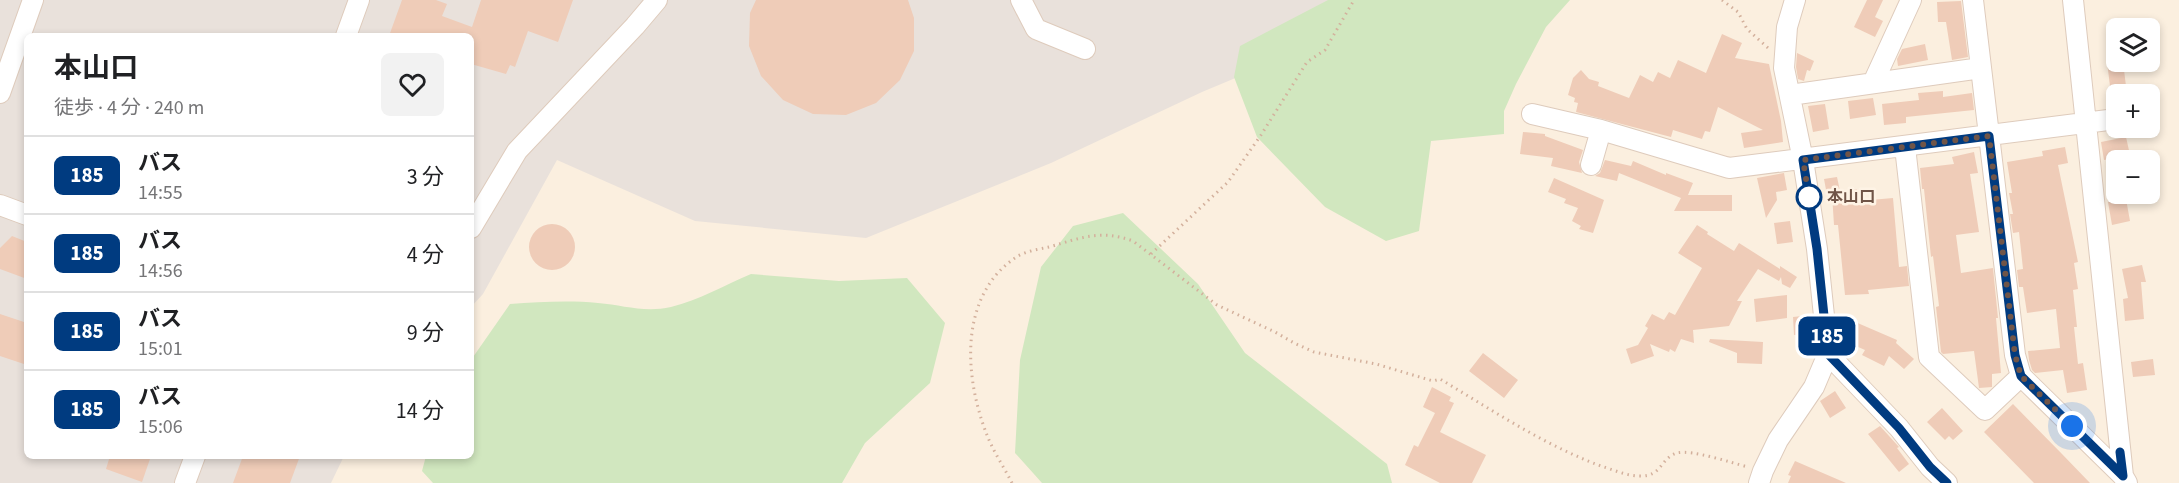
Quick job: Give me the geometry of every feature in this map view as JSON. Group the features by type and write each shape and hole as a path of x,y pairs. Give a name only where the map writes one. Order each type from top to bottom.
{"street":[{"path":"0,93 33,0"},
{"path":"347,33 359,0"},
{"path":"474,223 518,151 657,0"},
{"path":"1021,0 1036,29 1085,49"},
{"path":"1761,477 1778,440 1814,387 1828,354 1817,249 1803,160 1784,68 1787,27 1795,0"},
{"path":"1873,83 1911,0"},
{"path":"1973,0 2015,355 2021,376 2125,479"},
{"path":"2073,0 2125,479"},
{"path":"1790,95 1981,68"},
{"path":"1532,114 1601,130 1729,168 2106,120"},
{"path":"1591,165 1601,130"},
{"path":"1905,147 1929,357 1985,410 2021,376"},
{"path":"0,205 24,214"},
{"path":"1828,354 1899,428 1930,467 1947,483"},
{"path":"185,483 194,459"}],"path":[{"path":"1151,254 1228,183 1307,62 1325,50 1354,0"},
{"path":"1722,0 1738,12 1747,29 1767,47 1784,56"},
{"path":"1012,483 987,435 971,380 970,340 974,318 983,296 997,274 1019,255 1099,234 1133,241 1217,305 1294,343 1314,352 1376,364 1433,381 1440,379 1555,446 1622,473 1652,475 1670,456 1679,452 1698,454 1761,477"}],"shaded area":[{"path":"0,0 1342,0 1331,38 1202,92 1051,163 866,238 695,221 557,160 483,294 474,304 474,33 24,33 24,459 343,459 331,483 0,483"}],"green space":[{"path":"1328,0 1570,0 1546,27 1516,84 1504,111 1504,134 1431,141 1419,231 1386,241 1325,207 1257,137 1234,77 1240,46"},
{"path":"1123,213 1198,284 1245,353 1387,464 1392,483 1042,483 1015,453 1020,360 1041,267 1073,226"},
{"path":"751,274 839,281 907,278 945,323 930,383 865,443 842,483 433,483 422,471 425,459 474,459 474,356 510,304 576,302 661,309 712,292"}],"building":[{"path":"402,0 436,0 447,4 442,16 472,27 481,0 573,0 558,42 528,31 515,67 510,65 506,74 474,65 474,33 390,33"},
{"path":"756,0 908,0 914,18 914,51 900,80 876,103 846,115 813,114 783,100 761,76 749,46 750,13"},
{"path":"1867,0 1883,0 1875,17 1883,21 1875,37 1854,27"},
{"path":"1961,1 1968,57 1952,60 1946,22 1938,22 1937,2"},
{"path":"1722,34 1742,43 1735,58 1769,64 1783,142 1744,148 1741,133 1763,130 1718,107 1710,132 1705,131 1702,139 1673,130 1671,137 1576,112 1578,103 1574,102 1575,98 1568,95 1573,78 1581,70 1589,79 1599,82 1598,86 1629,98 1640,75 1653,82 1658,72 1670,78 1678,60 1706,73"},
{"path":"1925,44 1928,60 1898,66 1897,59 1902,49"},
{"path":"1797,53 1814,61 1810,71 1807,70 1804,81 1798,79"},
{"path":"2108,72 2124,72 2126,84 2110,84"},
{"path":"1943,91 1943,97 1972,93 1974,110 1906,117 1906,123 1884,125 1882,104 1919,100 1918,93"},
{"path":"1873,98 1876,115 1850,119 1848,101"},
{"path":"1825,104 1829,129 1813,132 1808,106"},
{"path":"1523,132 1545,134 1545,136 1583,150 1579,162 1582,173 1551,166 1553,158 1520,154"},
{"path":"2126,138 2129,150 2106,150 2106,160 2104,160 2101,142"},
{"path":"2065,147 2068,163 2058,165 2078,262 2074,263 2078,289 2073,290 2077,327 2074,327 2078,364 2083,363 2087,390 2067,393 2063,370 2035,373 2029,360 2028,351 2060,348 2056,309 2027,313 2023,287 2019,287 2017,270 2023,269 2019,232 2013,233 2010,214 2013,214 2009,193 2012,193 2007,162 2043,156 2042,151"},
{"path":"1974,152 1978,173 1970,174 1979,232 1956,235 1961,273 1993,268 2001,373 1992,374 1992,387 1979,388 1974,351 1943,354 1941,352 1936,307 1939,306 1920,168 1954,164 1952,157"},
{"path":"1605,160 1631,166 1633,161 1693,183 1688,195 1732,195 1732,211 1674,211 1681,198 1619,173 1617,181 1595,176 1600,173"},
{"path":"1784,173 1787,190 1776,192 1777,200 1766,218 1757,178"},
{"path":"1837,177 1840,191 1857,189 1859,201 1893,198 1899,267 1907,266 1909,286 1868,290 1869,294 1845,295 1838,225 1834,225 1832,194 1827,195 1824,179"},
{"path":"1554,178 1604,200 1593,233 1579,229 1581,226 1572,221 1578,208 1564,203 1566,199 1548,192"},
{"path":"2108,204 2127,204 2130,221 2112,225"},
{"path":"1790,221 1793,242 1777,244 1774,223"},
{"path":"552,224 568,231 575,247 568,263 552,270 536,263 529,247 536,231"},
{"path":"1697,225 1734,251 1739,243 1797,277 1790,288 1782,284 1781,277 1779,281 1758,269 1737,301 1742,301 1729,326 1693,330 1694,343 1681,339 1675,352 1670,349 1669,352 1650,344 1654,356 1631,364 1626,349 1638,345 1648,328 1645,326 1652,314 1664,320 1669,312 1675,315 1702,268 1678,253"},
{"path":"12,236 24,241 24,278 0,269 0,248"},
{"path":"2142,265 2146,282 2141,282 2144,319 2125,321 2123,299 2128,298 2122,269"},
{"path":"1787,295 1787,318 1756,322 1754,299"},
{"path":"0,314 24,322 24,364 0,356"},
{"path":"1812,315 1814,333 1794,335 1793,317"},
{"path":"1846,318 1897,340 1896,343 1914,359 1904,369 1889,356 1884,366 1862,355 1865,350 1838,338"},
{"path":"1710,339 1763,342 1762,364 1737,363 1737,353 1709,342"},
{"path":"1483,353 1518,380 1504,398 1469,371"},
{"path":"2153,359 2155,375 2133,377 2131,362"},
{"path":"1432,387 1451,397 1449,401 1454,403 1440,432 1486,455 1472,483 1440,483 1405,465 1414,445 1418,447 1435,413 1423,407"},
{"path":"1835,391 1846,408 1830,418 1820,401"},
{"path":"2013,404 2090,483 2034,483 1984,432"},
{"path":"1942,408 1963,431 1953,440 1949,436 1945,440 1927,422"},
{"path":"1880,426 1899,447 1897,448 1909,464 1899,472 1868,434"},
{"path":"109,459 150,459 142,482 106,469"},
{"path":"242,459 299,459 290,483 233,483"},
{"path":"1795,461 1846,483 1788,483 1791,476 1788,475"}],"bus line":[{"name":"185","path":"1947,483 1930,467 1899,428 1828,354 1817,249 1803,160 1989,136 2015,355 2021,376 2123,476 2120,452"}],"place":[{"name":"本山口","path":"1809,197"}],"route":[{"path":"1809,197 1810,204 1803,160 1989,136 2015,355 2021,376 2072,426"}]}
